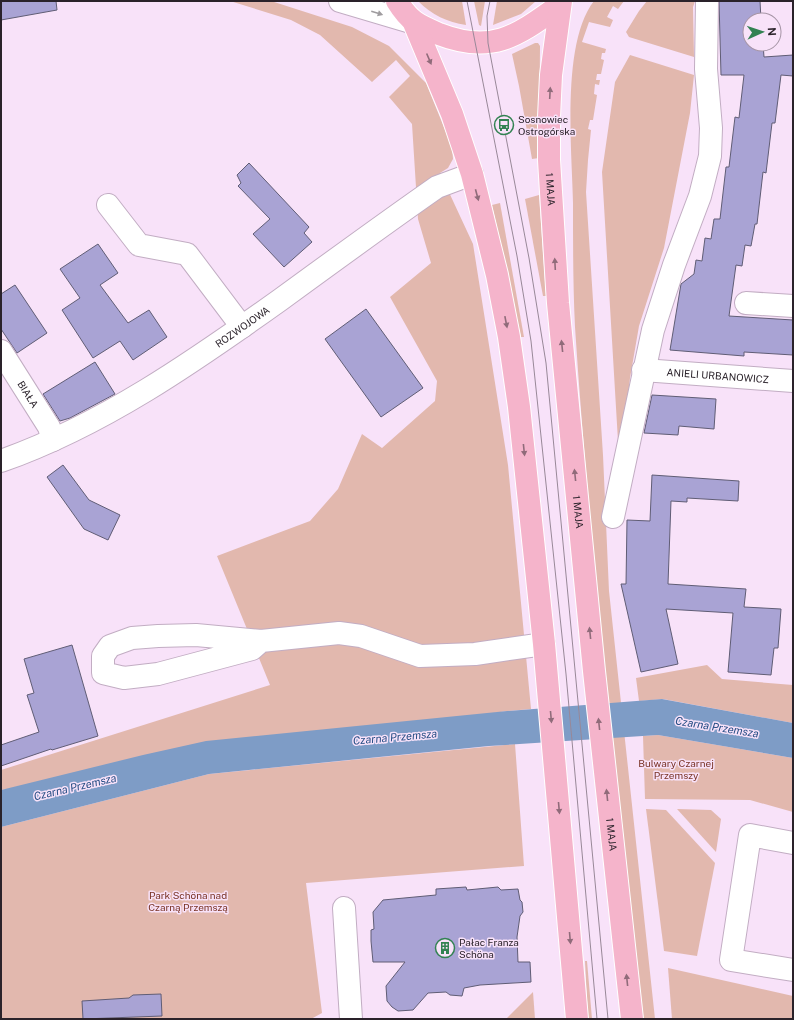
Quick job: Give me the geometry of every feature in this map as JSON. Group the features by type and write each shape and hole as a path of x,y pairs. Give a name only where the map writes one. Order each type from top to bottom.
{"main road":[{"path":"397,1 414,23 452,114 472,174 497,275 509,337 519,407 544,644 577,1019"},
{"path":"414,23 462,41 488,43 520,33 562,2"},
{"name":"1 MAJA","path":"562,2 551,75 549,160 558,303 603,763 632,1019"}],"street":[{"path":"340,1 414,23"},
{"path":"613,517 653,330 674,266 700,196 710,156 712,128 706,69 707,1"},
{"name":"ROZWOJOWA","path":"1,461 53,440 116,408 242,327 437,187 472,174"},
{"path":"108,205 139,245 187,254 242,327"},
{"path":"746,303 793,306"},
{"name":"BIAŁA","path":"1,350 49,427 53,440"},
{"name":"ANIELI URBANOWICZ","path":"644,370 793,381"},
{"path":"261,641 252,649 158,674 124,678 103,673 103,656 110,646 132,638 196,635 261,641 339,633 361,636 420,656 475,654 544,644"},
{"path":"793,843 750,835 731,960 793,970"},
{"path":"344,908 352,1019"}],"green space":[{"path":"230,1 271,1 352,27 389,46 426,83 452,147 453,159 448,168 440,173 473,244 508,465 531,709 507,711 1,790 1,770 270,685 217,556 310,521 338,489 362,434 382,448 435,401 437,381 390,297 431,263 418,219 412,124 389,97 410,76 396,60 372,82 320,35 291,20"},
{"path":"418,1 462,1 466,25 452,22 440,17"},
{"path":"474,1 485,1 481,26 479,25"},
{"path":"497,1 536,1 521,14 493,25"},
{"path":"594,1 624,1 618,9 613,6 607,17 613,20 610,27 589,22 582,42 606,49 605,53 602,53 601,59 604,60 601,74 597,74 596,80 600,80 599,85 595,84 594,94 597,95 593,120 590,120 588,129 591,130 586,192 603,455 609,591 655,1019 643,1019 597,587 581,414 575,327 571,98 577,43 584,20"},
{"path":"647,1 695,1 693,7 694,57 629,37 626,32"},
{"path":"538,43 540,46 539,158 532,159 512,54"},
{"path":"630,55 694,75 690,113 664,248 639,326 630,378 622,452 619,458 602,172 615,82"},
{"path":"539,195 546,296 543,296 525,199"},
{"path":"500,203 524,337 521,337 492,205"},
{"path":"707,665 722,679 793,685 793,723 663,699 639,701 636,678"},
{"name":"Bulwary Czarnej Przemszy","path":"658,735 793,758 793,812 750,800 645,799 643,736"},
{"name":"Park Schöna nad Czarną Przemszą","path":"515,744 524,866 306,883 322,1013 311,1019 1,1019 1,827 209,774"},
{"path":"646,809 666,810 715,863 697,956 664,951"},
{"path":"677,809 711,810 721,819 716,852"},
{"path":"585,961 587,961 592,1019 588,1019"},
{"path":"668,968 793,996 793,1019 672,1019"},
{"path":"533,992 535,1019 508,1019 507,1018"}],"water":[{"name":"Czarna Przemsza","path":"662,699 793,723 793,758 658,735 489,746 209,774 1,827 1,790 206,741 507,711"}],"building":[{"path":"1,1 56,1 57,10 1,20"},
{"path":"719,1 760,1 761,12 742,12 742,52 764,52 764,57 793,55 793,76 781,75 775,123 772,123 766,173 763,172 757,224 755,224 751,246 745,245 742,266 736,265 729,316 793,320 793,355 744,352 744,356 670,350 681,284 694,274 696,260 702,261 705,238 711,239 714,219 720,219 726,167 729,167 735,117 739,118 744,75 721,75"},
{"path":"249,163 309,227 304,233 312,242 284,267 253,234 270,219 238,186 241,183 237,175"},
{"path":"98,244 118,273 100,285 128,323 149,310 167,337 133,360 120,341 93,358 62,310 80,298 60,269"},
{"path":"15,285 47,333 17,353 1,329 1,294"},
{"path":"366,309 423,388 381,417 325,339"},
{"path":"95,362 115,394 70,418 60,421 43,394"},
{"path":"652,395 716,399 714,429 679,426 678,435 644,433"},
{"path":"63,465 89,500 120,515 108,540 84,529 47,477"},
{"path":"652,475 739,481 738,501 687,498 687,502 671,501 668,584 746,589 744,607 781,609 778,648 774,648 771,675 728,672 733,613 666,609 678,664 641,672 621,584 626,584 627,520 650,521"},
{"path":"72,645 98,736 52,750 51,749 1,766 1,745 39,732 27,695 34,693 24,659"},
{"name":"Pałac Franza Schöna","path":"466,887 467,890 498,887 501,890 518,889 523,912 520,916 517,937 518,962 530,962 531,982 480,985 464,988 462,996 450,995 446,992 428,993 413,1010 398,1011 387,1001 386,986 405,962 373,962 371,930 374,929 373,912 383,900 436,895 436,889"},
{"path":"161,994 162,1016 83,1019 82,1001 129,998 133,995"}],"tram line":[{"path":"467,1 517,256 531,341 566,674 597,1019"},
{"path":"490,1 487,16 488,43 529,258 546,363 608,1019"}],"place":[{"name":"Sosnowiec Ostrogórska","path":"504,125"},
{"name":"Pałac Franza Schöna","path":"445,948"}]}
